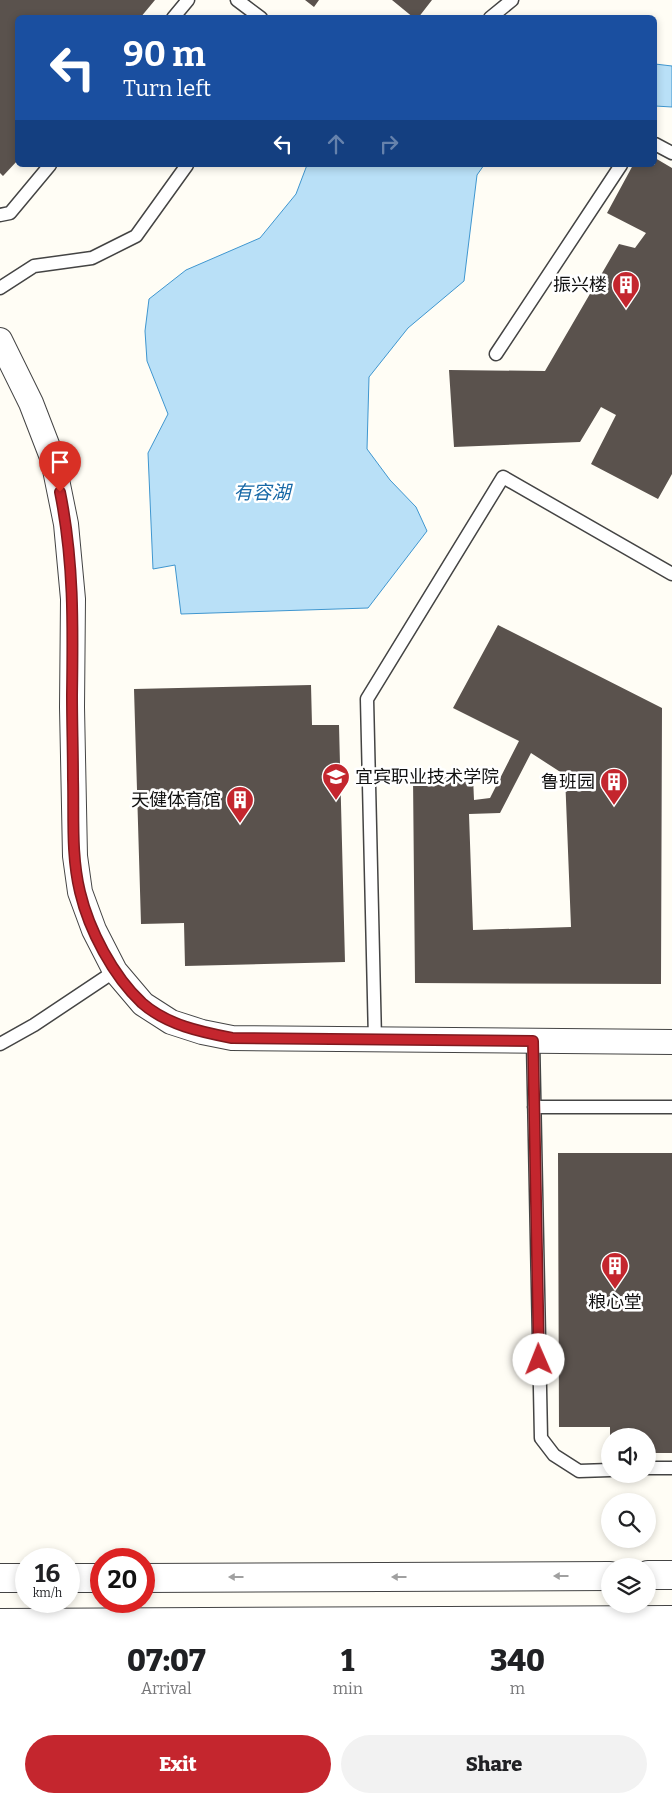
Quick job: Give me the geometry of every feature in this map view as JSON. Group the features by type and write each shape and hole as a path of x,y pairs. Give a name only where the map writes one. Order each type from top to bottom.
{"street":[{"path":"0,340 31,403 53,460 66,524 73,599 72,707 75,856 80,892 94,930 114,971 143,1004 171,1022 202,1032 232,1038 672,1042"},
{"path":"656,1576 672,1575"},
{"path":"155,1578 601,1576"},
{"path":"0,1578 15,1578"},
{"path":"0,1623 672,1620"}],"lane":[{"path":"176,15 188,0"},
{"path":"238,0 257,15"},
{"path":"494,15 512,0"},
{"path":"657,145 672,153"},
{"path":"0,215 10,213 48,167"},
{"path":"0,288 34,266 92,258 136,236 185,167"},
{"path":"496,354 620,167"},
{"path":"375,1040 366,699 503,477 672,574"},
{"path":"0,1044 34,1026 114,971"},
{"path":"533,1041 541,1438 554,1455 579,1471 601,1470"},
{"path":"534,1107 672,1107"},
{"path":"656,1468 672,1468"}],"water":[{"path":"657,64 672,66 672,107 657,106"},
{"name":"有容湖","path":"306,167 483,167 477,175 464,281 408,328 369,377 367,449 390,480 416,507 427,531 368,608 181,614 175,565 153,569 148,453 168,414 147,361 145,331 149,299 186,270 260,238 296,194"}],"building":[{"path":"0,0 155,0 142,15 15,15 15,163 3,176 0,173"},
{"path":"305,0 319,0 314,7"},
{"path":"392,0 432,0 420,15 410,15"},
{"name":"振兴楼","path":"657,159 672,168 672,474 658,499 591,464 616,415 601,407 580,442 454,447 449,370 545,371 619,244 635,248 646,233 607,213 632,167 657,167"},
{"name":"鲁班园","path":"498,625 662,708 661,984 415,983 413,778 473,777 474,800 490,798 519,741 453,708","holes":["531,753 565,775 571,927 473,930 469,814 500,813"]},
{"name":"天健体育馆","path":"311,685 312,725 339,725 345,962 185,966 184,923 141,924 134,689"},
{"name":"粮心堂","path":"558,1153 672,1153 672,1453 656,1453 656,1428 559,1427"}],"place":[{"name":"振兴楼","path":"626,309"},
{"name":"宜宾职业技术学院","path":"336,801"},
{"name":"鲁班园","path":"614,806"},
{"name":"天健体育馆","path":"240,824"},
{"name":"粮心堂","path":"615,1290"}],"route":[{"path":"60,492 66,524 73,599 72,707 75,856 80,892 94,930 114,971 143,1004 171,1022 202,1032 232,1038 533,1041 539,1360"}]}
